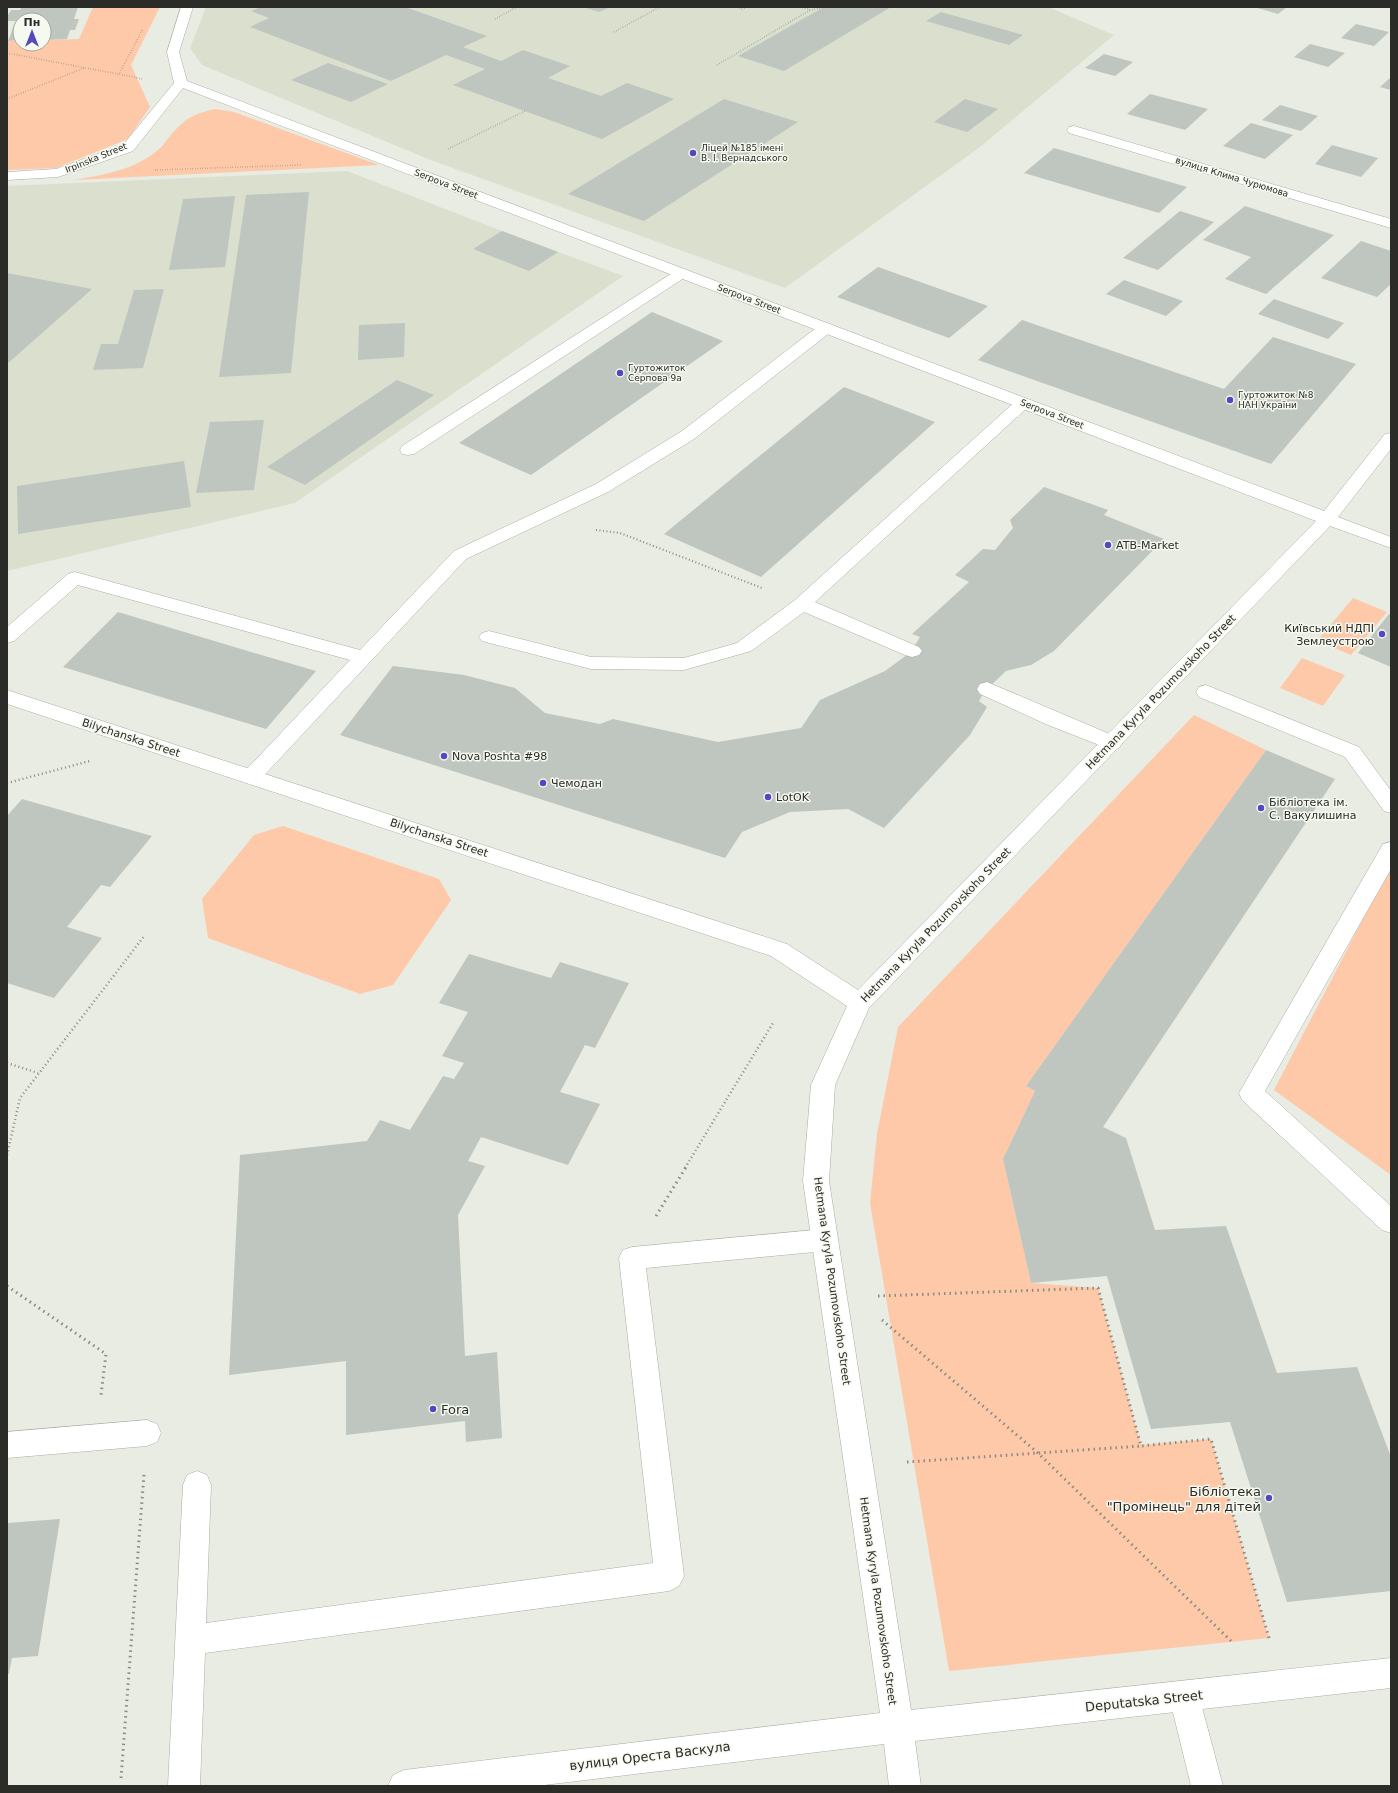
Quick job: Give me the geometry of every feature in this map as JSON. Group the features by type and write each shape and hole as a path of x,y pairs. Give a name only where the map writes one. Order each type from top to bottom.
{"street":[{"path":"181,83 173,52 187,7"},
{"name":"Serpova Street","path":"181,83 1391,543"},
{"name":"Irpinska Street","path":"7,176 58,173 128,148 181,83"},
{"name":"вулиця Клима Чурюмова","path":"1074,130 1391,224"},
{"path":"408,450 682,274"},
{"path":"251,777 460,555 602,488 688,435 826,328"},
{"path":"490,637 591,663 684,664 744,647 802,604 1023,403"},
{"name":"Hetmana Kyryla Pozumovskoho Street","path":"905,1786 896,1728 890,1672 816,1181 823,1085 860,1003 1328,519 1391,438"},
{"path":"7,636 75,578 364,657"},
{"path":"802,604 912,651"},
{"path":"987,689 1055,720 1112,743"},
{"path":"1206,692 1352,752 1391,806"},
{"name":"Bilychanska Street","path":"7,697 779,950 860,1003"},
{"path":"1386,1211 1251,1093 1391,850"},
{"path":"190,1640 669,1576 632,1258 825,1240"},
{"path":"7,1445 147,1433"},
{"path":"184,1786 197,1485"},
{"name":"Deputatska Street","path":"896,1728 1391,1673"},
{"path":"1184,1696 1207,1786"},
{"name":"вулиця Ореста Васкула","path":"404,1786 896,1728"}],"path":[{"path":"495,19 517,7"},
{"path":"614,32 660,7"},
{"path":"736,7 742,9 747,7"},
{"path":"800,7 810,10"},
{"path":"717,65 810,10 822,8"},
{"path":"7,53 119,74"},
{"path":"7,99 84,68"},
{"path":"409,170 525,110"},
{"path":"152,170 302,165"},
{"path":"532,521 620,533 802,604"},
{"path":"7,783 96,760"},
{"path":"7,1154 20,1098 146,935"},
{"path":"632,1258 773,1023"},
{"path":"7,1063 38,1074"},
{"path":"7,1286 106,1354"},
{"path":"878,1296 1098,1288 1141,1446"},
{"path":"882,1320 1038,1453 1231,1641"},
{"path":"121,1778 147,1433"},
{"path":"907,1462 1141,1446 1211,1439 1270,1638"}],"shaded area":[{"path":"93,7 160,7 131,65 150,107 128,139 56,168 7,170 7,41 12,41 12,52 52,52 52,40 79,39"},
{"name":"Ліцей №185 імені В. І. Вернадського","path":"206,7 1048,7 1114,35 980,147 785,288 428,159 202,65 190,48"},
{"path":"215,109 234,112 379,165 73,180 108,174 140,162 161,147 181,124 196,115"},
{"path":"347,171 623,276 295,503 7,571 7,186"},
{"path":"1353,598 1387,612 1351,655 1317,641"},
{"path":"1302,658 1345,675 1323,706 1280,688"},
{"path":"1194,715 1266,750 1026,1086 1035,1091 1003,1159 1031,1283 1098,1288 1141,1445 1211,1439 1269,1638 949,1671 870,1203 877,1134 898,1027"},
{"path":"283,826 439,879 451,900 393,985 360,994 208,938 202,899 254,835"},
{"path":"1391,865 1391,1175 1274,1090"}],"building":[{"path":"22,7 78,7 74,19 79,19 75,30 70,30 67,39 52,40 52,12 12,12 12,21 7,21 11,10 20,10"},
{"path":"261,7 405,7 487,36 463,47 501,61 523,50 570,66 548,78 601,96 627,83 674,99 602,139 453,85 485,69 446,55 391,81 250,27 269,18 251,11"},
{"path":"583,7 610,7 599,12"},
{"path":"824,7 891,7 784,71 738,56"},
{"path":"1254,7 1287,7 1278,14"},
{"path":"941,12 1023,35 1009,45 926,21"},
{"path":"1356,24 1389,32 1374,46 1341,38"},
{"path":"12,31 12,41 8,41"},
{"path":"1310,44 1345,53 1328,67 1294,57"},
{"path":"1104,54 1133,62 1115,76 1085,68"},
{"path":"328,63 388,84 351,102 291,80"},
{"path":"1391,77 1391,90 1380,87"},
{"path":"1150,94 1208,109 1185,130 1127,114"},
{"path":"724,99 798,122 644,221 568,194"},
{"path":"965,99 998,109 967,132 934,122"},
{"path":"1280,105 1318,116 1301,131 1262,120"},
{"path":"1251,123 1293,135 1265,159 1223,146"},
{"path":"1332,145 1378,158 1361,177 1315,164"},
{"path":"1054,148 1187,187 1159,213 1024,173"},
{"path":"309,192 291,373 219,377 246,195"},
{"path":"235,196 225,267 169,270 183,199"},
{"path":"1245,206 1334,235 1266,294 1225,279 1251,257 1203,240"},
{"path":"1180,211 1214,222 1158,270 1123,258"},
{"path":"502,231 558,252 529,271 473,249"},
{"path":"1361,241 1391,251 1391,284 1377,297 1321,278"},
{"path":"878,267 988,306 949,338 837,297"},
{"path":"7,273 92,289 7,364"},
{"path":"1124,280 1183,301 1166,316 1106,294"},
{"path":"164,289 143,368 93,370 101,344 118,344 134,290"},
{"path":"1274,299 1344,323 1328,339 1258,314"},
{"name":"Гуртожиток Серпова 9а","path":"652,312 723,341 531,475 459,443"},
{"name":"Гуртожиток №8 НАН України","path":"1022,320 1224,389 1273,337 1356,364 1271,464 978,360"},
{"path":"405,323 404,357 358,360 359,325"},
{"path":"397,380 434,395 305,485 267,467"},
{"path":"844,387 935,422 761,577 664,534"},
{"path":"264,420 254,490 196,493 210,422"},
{"path":"184,461 191,507 18,534 17,486"},
{"path":"1044,487 1108,510 1104,515 1164,539 1054,651 1031,665 1006,671 984,692 979,701 987,707 970,735 884,828 848,809 790,812 742,832 725,858 340,735 393,666 464,675 515,688 545,713 600,724 613,719 718,742 801,728 820,700 885,671 911,652 920,637 912,634 969,582 955,575 983,549 995,550 1013,528 1010,520"},
{"path":"118,612 316,671 266,729 63,667"},
{"name":"Київський НДПІ Землеустрою","path":"1389,614 1391,615 1391,667 1358,653"},
{"path":"1266,750 1335,779 1103,1127 1126,1138 1155,1230 1226,1226 1277,1373 1357,1367 1391,1457 1391,1591 1287,1602 1230,1422 1151,1429 1107,1276 1031,1283 1003,1159 1035,1091 1026,1086"},
{"path":"22,799 152,836 110,887 101,885 67,927 102,938 54,998 7,983 7,816"},
{"path":"469,954 551,978 560,962 629,983 595,1048 585,1045 560,1092 600,1104 568,1165 481,1137 468,1161 485,1166 458,1215 465,1356 497,1352 502,1438 466,1442 465,1421 346,1435 346,1361 229,1375 240,1155 367,1141 380,1120 410,1130 443,1076 454,1079 464,1063 442,1056 468,1012 439,1003"},
{"path":"60,1519 38,1656 12,1658 9,1674 7,1674 7,1523"}],"place":[{"name":"Ліцей №185 імені В. І. Вернадського","path":"693,153"},
{"name":"Гуртожиток Серпова 9а","path":"620,373"},
{"name":"Гуртожиток №8 НАН України","path":"1230,400"},
{"name":"ATB-Market","path":"1108,545"},
{"name":"Київський НДПІ Землеустрою","path":"1382,634"},
{"name":"Nova Poshta #98","path":"444,756"},
{"name":"Чемодан","path":"543,783"},
{"name":"LotOK","path":"768,797"},
{"name":"Бібліотека ім. С. Вакулишина","path":"1261,808"},
{"name":"Fora","path":"433,1409"},
{"name":"Бібліотека \"Промінець\" для дітей","path":"1269,1498"}]}
